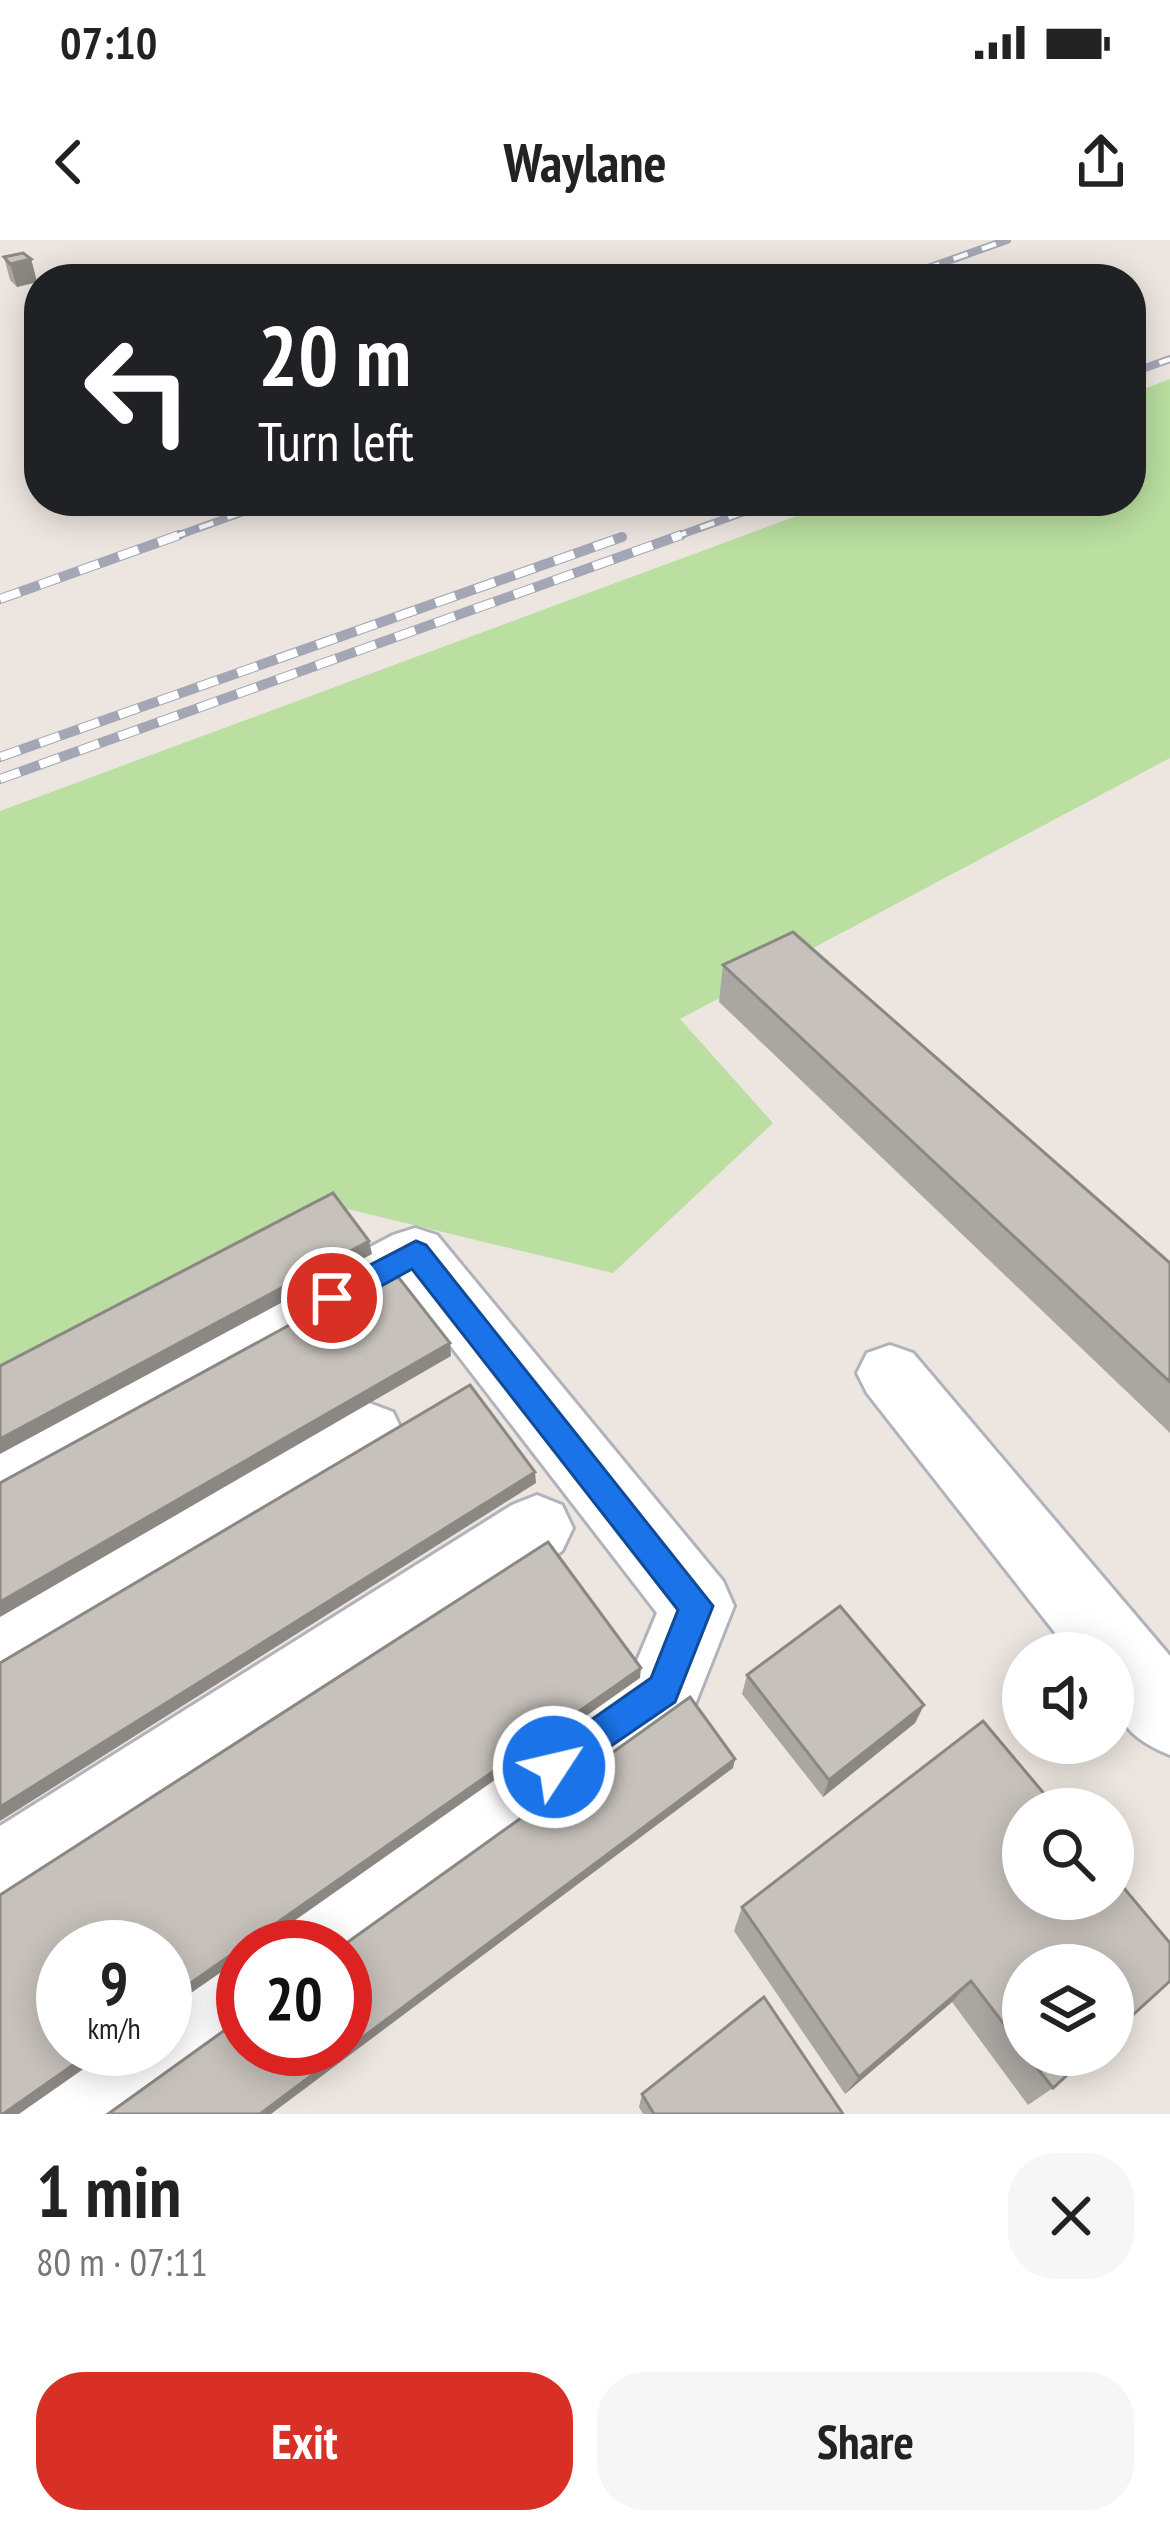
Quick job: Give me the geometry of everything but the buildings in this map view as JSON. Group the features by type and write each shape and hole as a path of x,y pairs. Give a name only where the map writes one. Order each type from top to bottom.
{"lane":[{"path":"0,1479 416,1253 697,1606 663,1690 336,1920"},
{"path":"890,1373 1170,1716"},
{"path":"0,1651 369,1433"},
{"path":"0,1873 537,1528"},
{"path":"61,2114 115,2076"}],"green space":[{"path":"1170,379 1170,758 680,1019 773,1123 613,1273 335,1206 0,1381 0,811 796,516 1146,516 1146,388"}],"railway":[{"path":"939,264 1007,240"},
{"path":"1146,368 1170,359"},
{"path":"171,538 232,516"},
{"path":"672,538 733,516"},
{"path":"0,599 179,535"},
{"path":"0,779 681,535"},
{"path":"0,757 622,537"}],"route":[{"path":"332,1298 416,1253 697,1606 663,1690 554,1767"}]}
